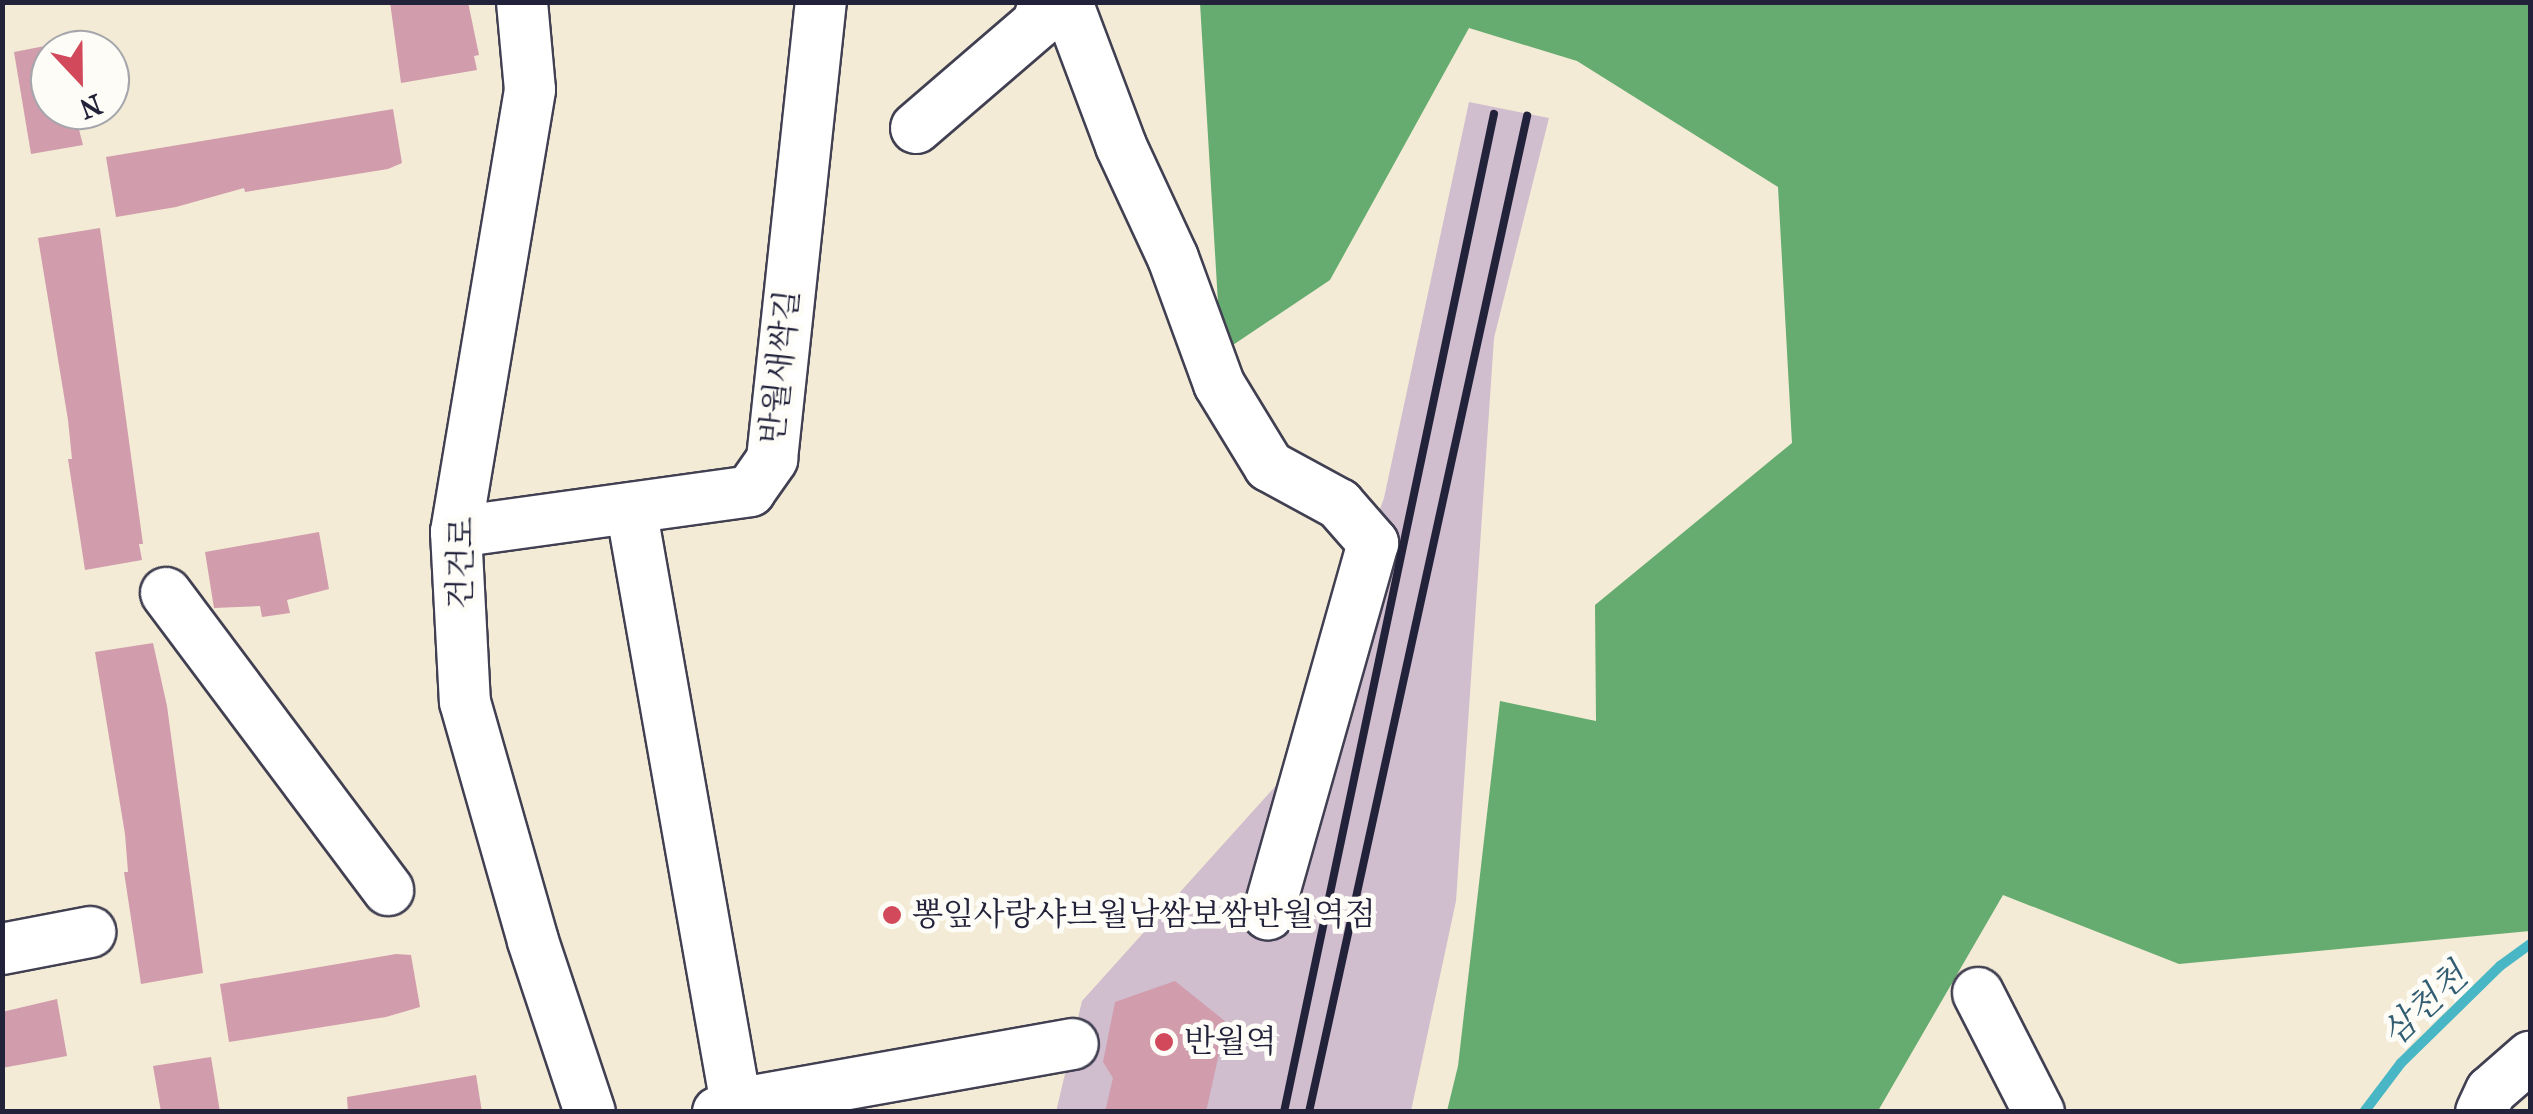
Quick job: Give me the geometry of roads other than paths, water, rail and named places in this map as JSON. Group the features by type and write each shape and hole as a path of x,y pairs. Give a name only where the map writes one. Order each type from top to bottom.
{"street":[{"name":"건건로","path":"522,2 530,90 456,532 466,702 533,941 590,1112"},
{"name":"반월새싹길","path":"456,532 750,490 772,458 821,2"},
{"path":"916,128 1038,23 1044,2"},
{"path":"1067,2 1122,146 1173,258 1219,384 1269,466 1339,504 1373,543 1268,914"},
{"path":"631,508 727,1108 1073,1044"},
{"path":"166,593 388,890"},
{"path":"2,948 90,932"},
{"path":"1978,993 2039,1112"},
{"path":"2481,1112 2491,1091 2530,1057"}],"waterway":[{"name":"삼천천","path":"2364,1112 2401,1063 2500,966 2530,944"}],"railway":[{"path":"1284,1112 1494,114"},
{"path":"1309,1112 1527,116"}],"place":[{"name":"뽕잎사랑샤브월남쌈보쌈반월역점","path":"892,915"},
{"name":"반월역","path":"1164,1042"}]}
